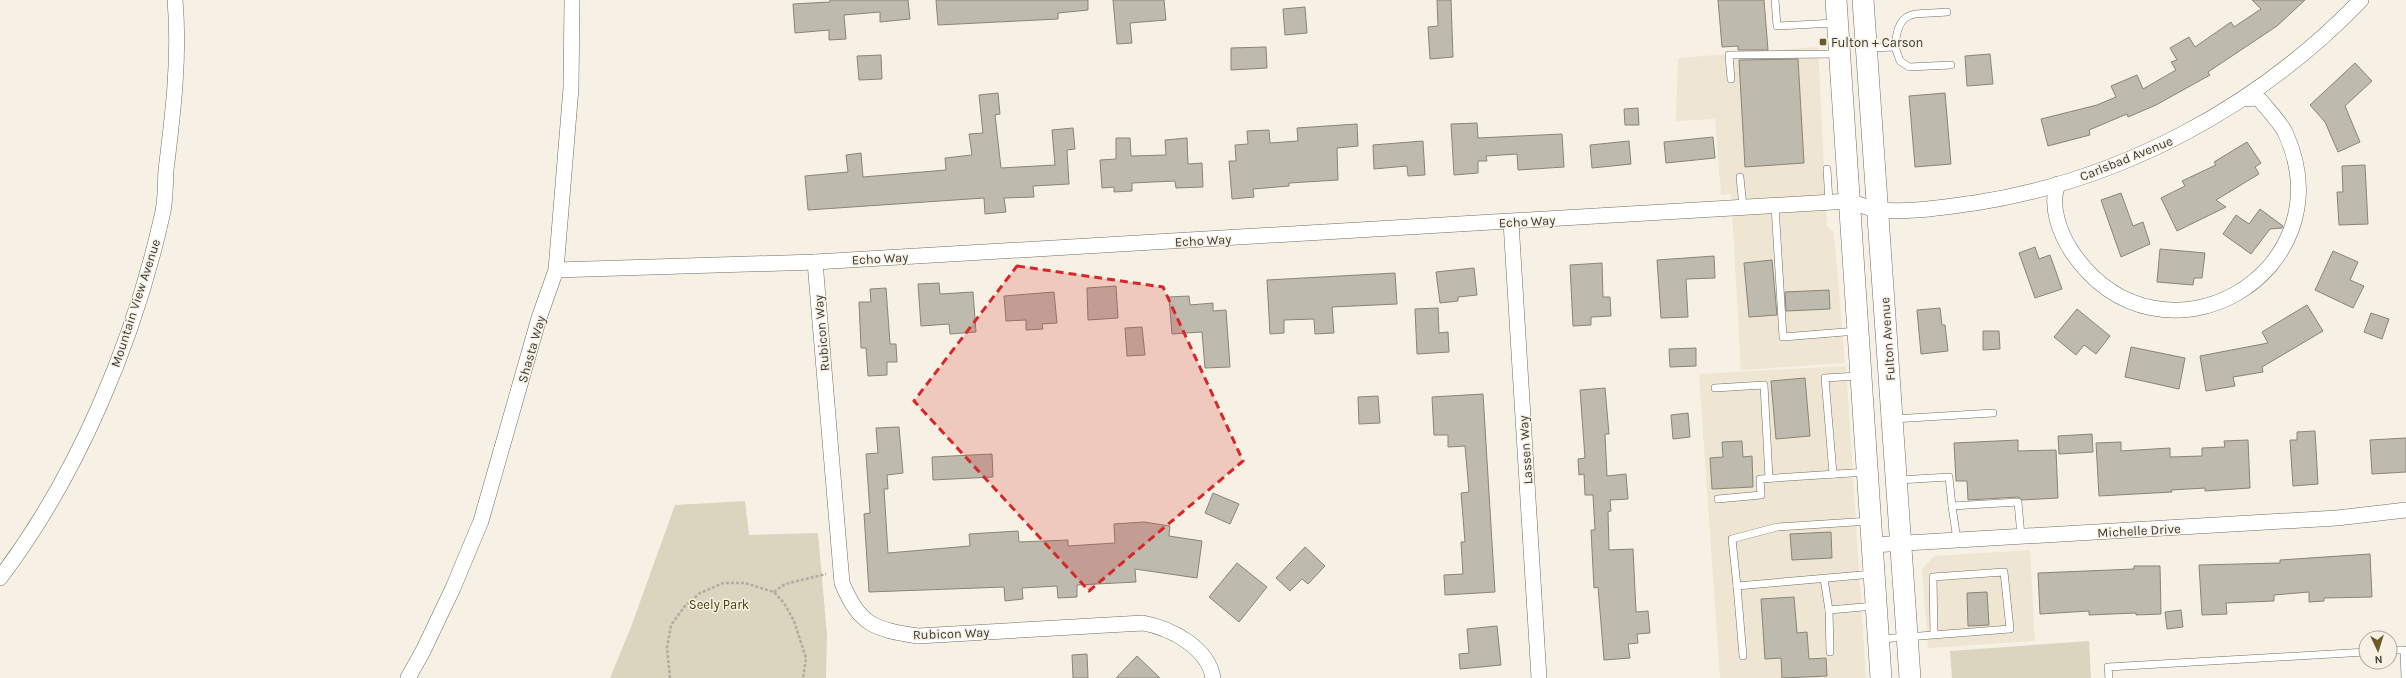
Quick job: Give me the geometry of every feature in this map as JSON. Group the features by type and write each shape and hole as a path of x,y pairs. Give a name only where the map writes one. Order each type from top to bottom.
{"main road":[{"path":"1836,0 1881,678"},
{"name":"Fulton Avenue","path":"1863,0 1910,678"}],"street":[{"name":"Mountain View Avenue","path":"0,578 47,507 71,463 120,356 140,297 163,214 173,124 175,0"},
{"name":"Shasta Way","path":"408,678 440,616 481,521 539,318 556,270 571,88 572,0"},
{"name":"Carlsbad Avenue","path":"1850,201 1878,210 1943,208 2010,196 2058,184 2125,161 2169,141 2243,99 2309,50 2361,0"},
{"path":"2058,184 2054,197 2055,210 2068,246 2082,267 2101,285 2134,304 2159,310 2197,309 2222,302 2244,290 2272,264 2286,242 2297,206 2297,168 2284,131 2261,101 2257,98 2243,99"},
{"name":"Echo Way","path":"556,270 816,262 1850,201"},
{"name":"Lassen Way","path":"1511,222 1540,678"},
{"name":"Rubicon Way","path":"816,262 842,582 851,604 866,622 891,632 918,636 1143,623 1165,628 1195,647 1213,678"},
{"name":"Michelle Drive","path":"1872,545 2337,518 2406,510"}],"lane":[{"path":"1776,0 1777,26 1837,23"},
{"path":"1947,12 1911,15 1901,20 1896,30 1895,47 1900,62 1909,67 1951,65"},
{"path":"1866,48 1895,47"},
{"path":"1731,79 1729,55 1839,54"},
{"path":"1827,169 1829,202"},
{"path":"1740,177 1743,207"},
{"path":"1775,206 1783,337 1857,331"},
{"path":"1833,474 1825,378 1861,376"},
{"path":"1715,388 1764,385 1769,478"},
{"path":"1893,419 1993,412"},
{"path":"1718,499 1761,495 1760,479 1867,472"},
{"path":"1897,480 1949,477 1957,540"},
{"path":"1952,506 2018,502 2021,536"},
{"path":"1743,656 1732,538 1777,527 1870,521"},
{"path":"1878,640 2010,629 2004,572 1933,577 1934,635"},
{"path":"1737,586 1875,574"},
{"path":"1824,579 1829,610 1830,652"},
{"path":"1829,610 1876,606"},
{"path":"2398,650 2404,650 2405,678"},
{"path":"2109,678 2108,667 2358,652"}],"path":[{"path":"774,592 785,584 819,575 841,573"},
{"path":"670,678 667,648 672,625 685,606 700,593 723,583 745,583 774,592 784,603 800,639 806,658 803,678"}],"highlighted area":[{"path":"1017,266 1163,287 1243,461 1089,591 914,401"}],"shaded area":[{"path":"1818,47 1827,226 1834,233 1845,363 1741,370 1731,194 1721,195 1715,119 1676,121 1678,58"},
{"path":"1846,366 1866,678 1720,678 1699,374"},
{"path":"2030,550 2035,641 1928,648 1922,569 1934,556"}],"green space":[{"name":"Seely Park","path":"745,501 749,535 818,533 827,635 826,678 610,678 631,627 675,505"},
{"path":"2089,641 2091,678 1952,678 1950,651"}],"building":[{"path":"830,0 908,0 910,19 880,22 880,12 844,15 846,39 829,40 829,30 795,33 793,4 830,2"},
{"path":"936,0 1088,0 1088,10 1058,13 1058,19 938,25"},
{"path":"1113,0 1164,0 1166,20 1130,23 1132,43 1117,44"},
{"path":"1437,0 1451,0 1453,57 1430,59 1428,27 1438,26"},
{"path":"1718,0 1764,0 1768,50 1738,50 1738,46 1722,47"},
{"path":"2252,0 2305,0 2277,26 2208,72 2210,75 2156,105 2128,117 2127,114 2089,130 2090,135 2048,146 2041,119 2097,105 2116,97 2111,86 2137,75 2143,89 2176,70 2171,62 2177,60 2170,48 2189,37 2195,47 2231,22 2234,27 2261,9"},
{"path":"1305,7 1307,33 1285,35 1283,9"},
{"path":"1266,47 1267,68 1231,70 1231,48"},
{"path":"1990,54 1993,84 1967,86 1965,56"},
{"path":"881,55 882,79 859,80 857,56"},
{"path":"1798,59 1804,163 1745,167 1739,60"},
{"path":"2355,63 2372,81 2345,106 2360,142 2338,152 2325,122 2310,105"},
{"path":"998,93 1000,114 995,115 1001,168 1055,165 1052,130 1073,128 1075,149 1067,150 1069,184 1033,186 1034,197 1004,198 1006,212 985,214 984,198 808,210 805,176 848,172 846,155 861,153 863,177 946,170 945,158 972,155 969,134 983,133 979,95"},
{"path":"1945,93 1951,164 1915,167 1909,96"},
{"path":"1638,108 1639,125 1625,125 1624,109"},
{"path":"1477,123 1478,138 1562,134 1564,167 1518,170 1517,154 1486,156 1487,161 1478,161 1478,173 1454,175 1451,124"},
{"path":"1357,124 1358,146 1337,148 1338,180 1289,183 1289,186 1253,189 1254,197 1232,199 1229,161 1236,161 1235,145 1248,144 1247,131 1269,130 1270,143 1298,141 1297,128"},
{"path":"1713,137 1715,158 1666,163 1664,142"},
{"path":"1116,138 1130,138 1131,156 1166,155 1165,140 1187,138 1188,164 1202,163 1203,187 1176,188 1175,181 1132,183 1132,191 1114,192 1114,187 1102,188 1100,160 1116,159"},
{"path":"1423,141 1425,175 1408,176 1407,166 1374,169 1373,145"},
{"path":"1629,141 1631,164 1592,168 1590,145"},
{"path":"2247,142 2261,163 2255,167 2259,174 2216,200 2226,207 2177,231 2161,198 2185,186 2182,181 2216,165 2214,162"},
{"path":"2365,165 2368,224 2339,225 2337,192 2343,192 2342,166"},
{"path":"2121,193 2133,226 2143,222 2150,244 2121,257 2101,200"},
{"path":"2260,209 2283,226 2282,228 2270,229 2251,254 2223,234 2236,215 2249,224"},
{"path":"2035,247 2039,259 2050,255 2062,289 2035,298 2019,253"},
{"path":"2160,249 2205,253 2202,278 2194,278 2193,285 2157,282"},
{"path":"2333,251 2358,262 2350,280 2364,286 2353,308 2315,290"},
{"path":"1714,256 1715,278 1686,279 1688,317 1661,318 1657,260"},
{"path":"1772,260 1777,315 1749,317 1744,263"},
{"path":"1602,263 1603,297 1610,297 1611,316 1591,317 1591,325 1573,326 1570,265"},
{"path":"1474,268 1477,295 1458,297 1458,301 1440,303 1436,272"},
{"path":"1395,273 1397,304 1332,307 1334,333 1315,334 1314,319 1284,320 1284,333 1270,334 1267,280"},
{"path":"939,283 940,294 973,292 976,332 950,334 949,324 921,326 918,284"},
{"path":"1116,286 1118,318 1088,320 1087,288"},
{"path":"886,288 890,344 896,344 897,362 887,362 887,375 868,376 866,348 861,348 859,302 871,302 870,289"},
{"path":"1829,290 1830,309 1786,311 1785,292"},
{"path":"1054,292 1057,323 1042,324 1043,329 1026,330 1026,320 1006,321 1004,296"},
{"path":"1189,296 1190,305 1213,303 1213,311 1226,310 1230,367 1205,368 1202,332 1172,334 1169,297"},
{"path":"2307,305 2323,331 2262,367 2263,372 2233,377 2235,386 2206,391 2200,356 2268,343 2262,332"},
{"path":"1438,308 1439,333 1448,332 1449,352 1417,354 1415,309"},
{"path":"1940,308 1942,325 1945,325 1948,351 1921,354 1917,310"},
{"path":"2077,309 2110,336 2096,354 2084,345 2076,355 2054,337"},
{"path":"2371,313 2389,319 2382,339 2364,332"},
{"path":"1142,327 1145,355 1127,356 1125,328"},
{"path":"1983,331 1999,331 2000,349 1983,350"},
{"path":"2131,347 2185,358 2179,389 2125,377"},
{"path":"1696,348 1696,366 1670,367 1669,349"},
{"path":"1805,378 1810,436 1776,439 1771,381"},
{"path":"1605,388 1609,434 1605,434 1607,476 1626,474 1628,499 1610,500 1611,511 1608,512 1609,550 1633,549 1636,612 1648,611 1650,633 1637,634 1638,643 1628,644 1630,658 1604,660 1598,587 1594,588 1591,530 1595,530 1593,495 1585,495 1584,474 1579,475 1578,459 1585,458 1580,390"},
{"path":"1483,394 1495,592 1445,595 1444,575 1463,574 1461,542 1465,542 1461,493 1469,492 1465,446 1448,447 1448,435 1434,435 1432,397"},
{"path":"1378,396 1380,423 1359,424 1358,397"},
{"path":"1688,413 1690,437 1673,439 1671,415"},
{"path":"899,427 903,473 887,475 888,489 884,489 888,553 970,546 969,534 1018,531 1019,542 1068,540 1068,546 1115,543 1114,524 1144,522 1170,526 1169,536 1202,541 1197,578 1135,569 1136,582 1077,585 1077,597 1058,598 1057,586 1022,588 1023,599 1005,601 1004,587 869,592 864,514 870,513 866,454 878,453 876,428"},
{"path":"2315,431 2318,484 2293,486 2290,440 2297,440 2297,432"},
{"path":"2092,434 2093,452 2059,454 2058,436"},
{"path":"2406,438 2406,472 2372,474 2370,440"},
{"path":"2018,440 2018,451 2056,450 2058,498 2022,500 2018,497 1968,500 1967,481 1956,481 1954,443"},
{"path":"2248,440 2250,488 2205,491 2205,488 2171,490 2172,492 2099,496 2096,443 2121,442 2121,451 2170,448 2170,457 2202,456 2202,448 2225,447 2224,441"},
{"path":"1742,441 1743,457 1752,456 1753,487 1712,489 1710,458 1723,457 1722,442"},
{"path":"992,454 993,477 933,480 932,457"},
{"path":"1213,493 1239,504 1230,524 1205,513"},
{"path":"1831,532 1832,558 1792,560 1790,534"},
{"path":"1305,547 1325,566 1308,584 1302,579 1290,591 1276,578"},
{"path":"2370,554 2372,597 2324,598 2324,601 2309,602 2309,592 2274,595 2274,601 2226,603 2227,614 2202,615 2199,565 2280,563 2280,560"},
{"path":"1237,563 1267,587 1239,622 1209,597"},
{"path":"2134,566 2160,566 2161,614 2136,615 2136,613 2089,615 2089,611 2040,614 2038,573 2134,569"},
{"path":"1987,592 1989,625 1968,626 1967,593"},
{"path":"1794,597 1797,633 1807,632 1809,659 1826,658 1827,676 1782,678 1781,658 1765,659 1761,599"},
{"path":"2181,610 2183,627 2167,629 2165,612"},
{"path":"1497,626 1501,665 1460,669 1459,654 1469,653 1467,629"},
{"path":"1087,654 1088,678 1073,678 1072,655"},
{"path":"1137,656 1160,678 1116,678"}],"place":[{"name":"Fulton + Carson","path":"1823,42"}]}
